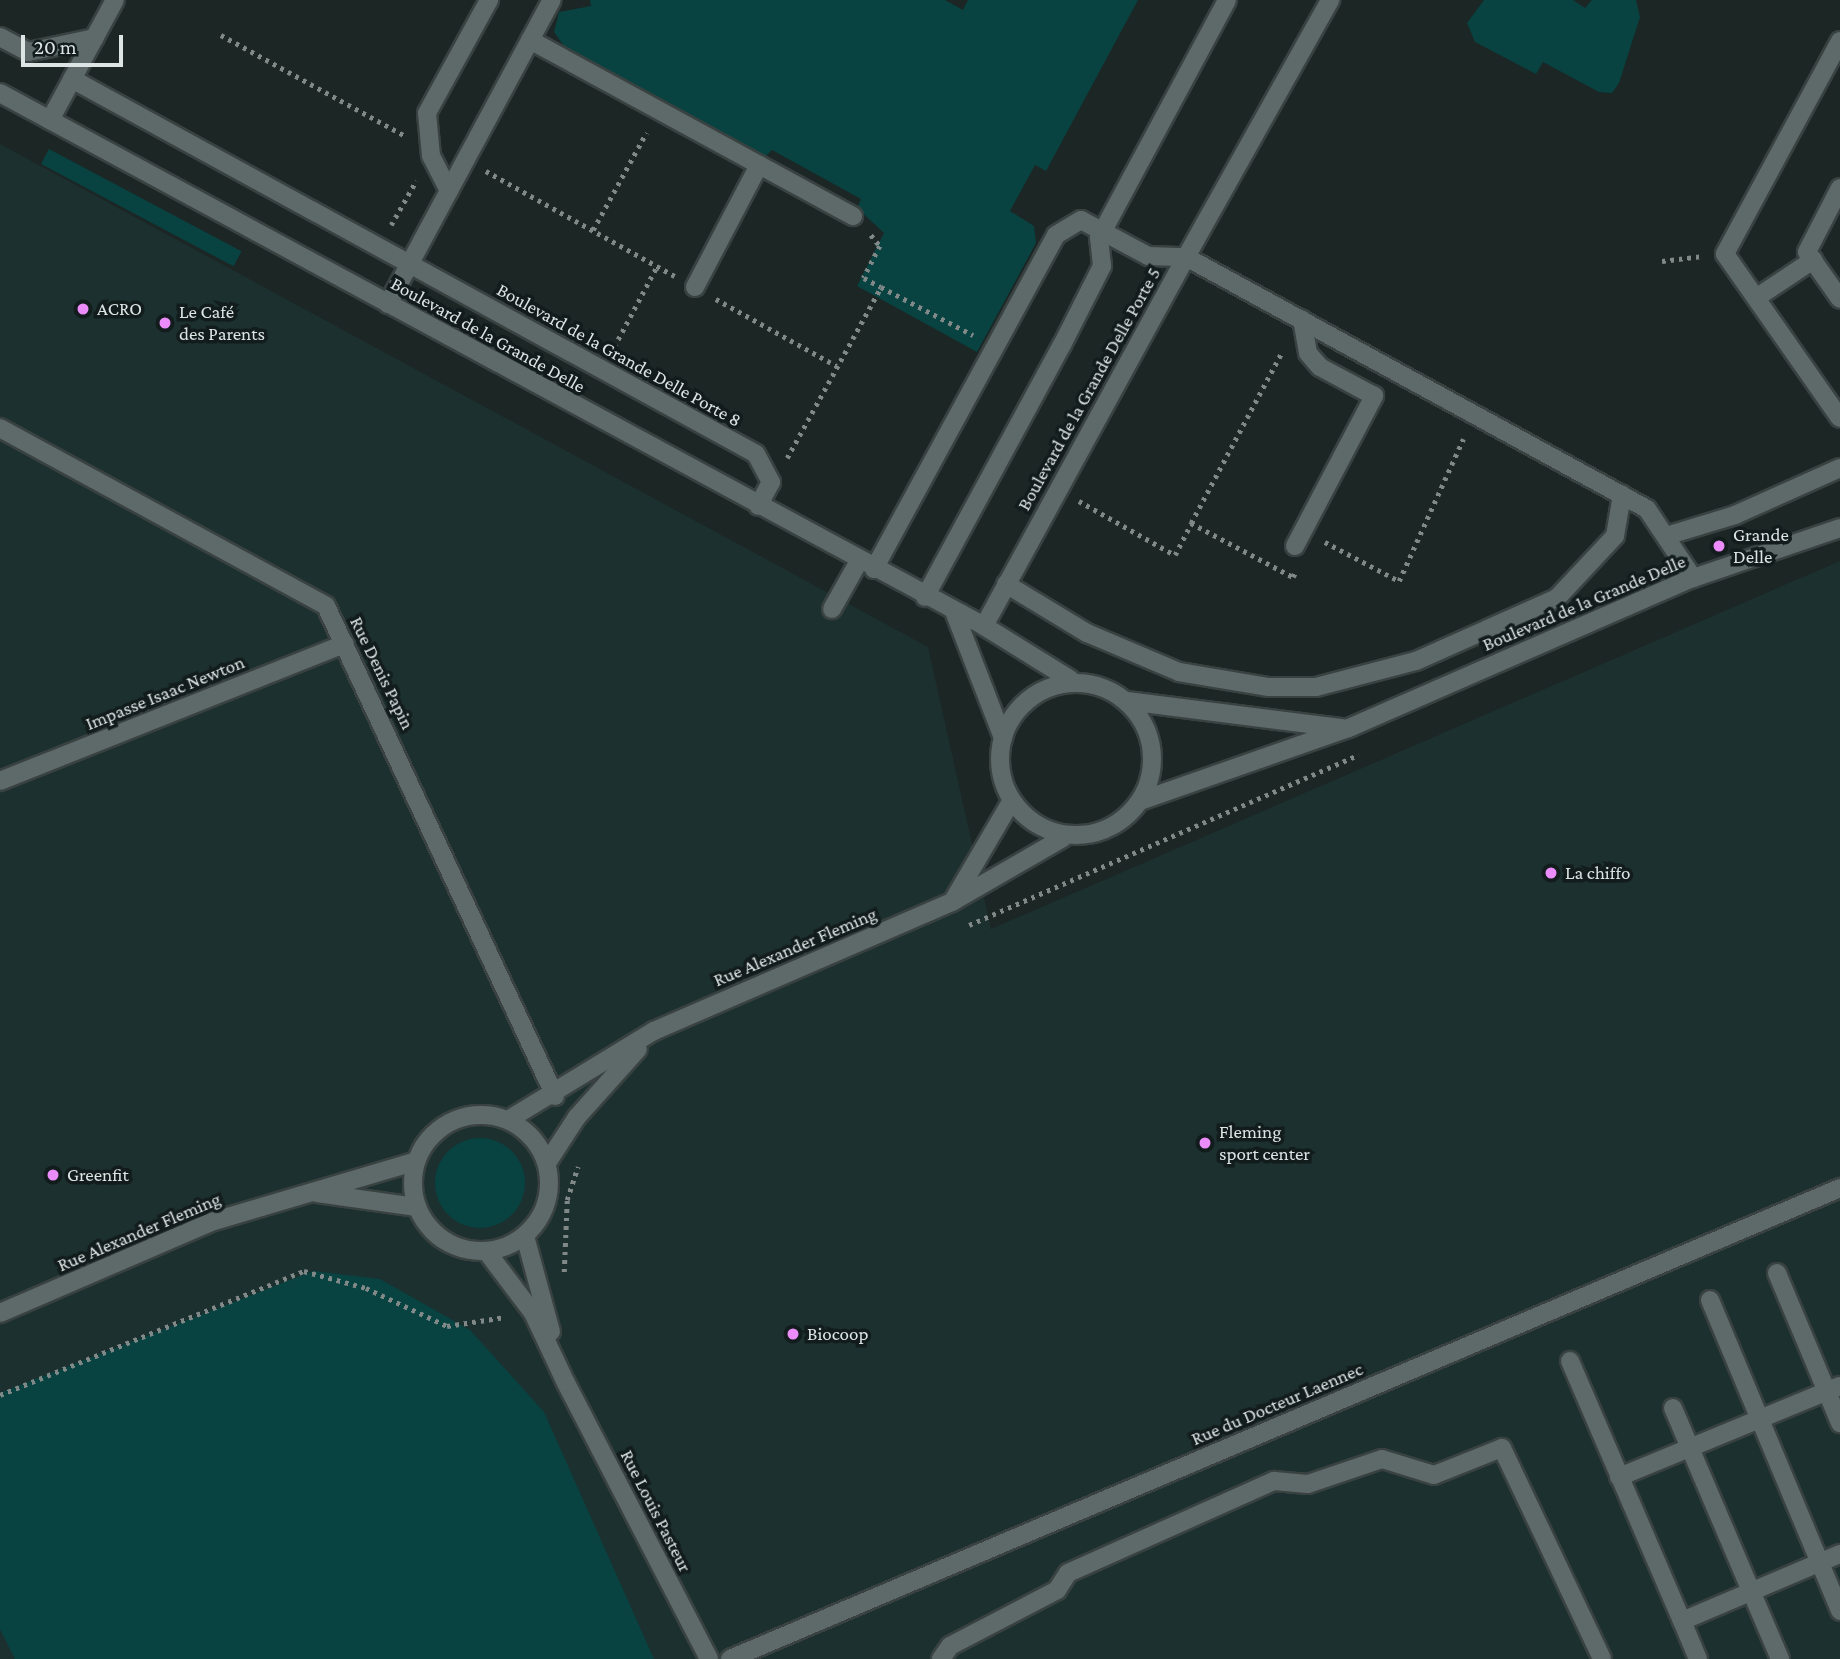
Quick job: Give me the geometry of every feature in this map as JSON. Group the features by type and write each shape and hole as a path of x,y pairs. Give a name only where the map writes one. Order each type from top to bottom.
{"street":[{"path":"50,120 115,0"},
{"path":"449,191 428,143 427,113 489,0"},
{"path":"388,304 552,0"},
{"path":"925,597 1102,266 1102,231 1227,0"},
{"path":"832,609 866,565 995,347 1056,235 1081,220 1147,256 1186,257 1331,0"},
{"path":"0,37 28,52 95,37"},
{"path":"530,40 853,216"},
{"path":"1840,41 1725,254 1840,418"},
{"name":"Boulevard de la Grande Delle Porte 8","path":"72,79 756,454 771,482"},
{"name":"Boulevard de la Grande Delle","path":"0,93 955,614 984,626 1071,680"},
{"path":"695,287 759,165"},
{"path":"1840,188 1807,251 1840,299"},
{"name":"Boulevard de la Grande Delle Porte 5","path":"984,626 1186,257 1647,509 1693,578"},
{"path":"1756,298 1813,260"},
{"path":"1299,538 1374,396 1320,367 1308,353 1302,320"},
{"name":"Rue Denis Papin","path":"0,428 326,607 555,1096"},
{"path":"1667,536 1735,516 1840,468"},
{"path":"758,506 771,482"},
{"path":"1006,584 1087,633 1179,672 1269,688 1316,687 1416,661 1557,598 1615,536 1622,495"},
{"name":"Boulevard de la Grande Delle","path":"1140,801 1349,728 1693,578 1840,528"},
{"path":"952,902 1011,802 1003,738 955,614"},
{"name":"Impasse Isaac Newton","path":"0,781 345,644"},
{"path":"1003,738 1024,705 1071,680 1127,701 1349,728"},
{"path":"1011,802 1034,825 1063,838 1102,833 1140,801 1153,750 1144,722 1127,701"},
{"name":"Rue Alexander Fleming","path":"508,1120 555,1096 654,1031 952,902 1063,838"},
{"name":"Rue Alexander Fleming","path":"547,1163 577,1117 654,1031"},
{"path":"464,1117 508,1120 525,1130 547,1163 547,1203 525,1236 486,1252 444,1241 417,1207 416,1161 443,1126 464,1117"},
{"name":"Rue Alexander Fleming","path":"0,1313 296,1193 416,1161"},
{"name":"Rue du Docteur Laennec","path":"730,1659 1840,1188"},
{"name":"Rue Alexander Fleming","path":"296,1193 365,1195 417,1207"},
{"path":"525,1236 566,1383"},
{"path":"486,1252 533,1313 566,1383"},
{"path":"1776,1273 1833,1389 1840,1423"},
{"path":"1710,1300 1840,1611"},
{"path":"1570,1361 1698,1659"},
{"name":"Rue Louis Pasteur","path":"566,1383 709,1659"},
{"path":"1619,1477 1833,1389"},
{"path":"1673,1408 1780,1659"},
{"path":"941,1659 950,1646 1057,1590 1068,1573 1274,1481 1308,1484 1382,1459 1434,1475 1502,1448 1602,1659"},
{"path":"1682,1622 1840,1554"}],"path":[{"path":"221,35 414,144"},
{"path":"593,230 659,110"},
{"path":"466,160 837,366"},
{"path":"378,247 421,172"},
{"path":"853,216 880,246 864,278 995,347"},
{"path":"1662,261 1725,254"},
{"path":"603,370 657,266"},
{"path":"771,482 881,286"},
{"path":"1070,496 1175,555 1279,355 1291,348 1308,353"},
{"path":"1299,538 1399,581 1474,414"},
{"path":"1191,523 1293,577 1298,567"},
{"path":"960,929 1369,750"},
{"path":"565,1280 567,1200 581,1157"},
{"path":"0,1395 304,1271 366,1288 447,1326"}],"shaded area":[{"path":"590,0 945,0 963,10 968,0 1138,0 1046,171 1035,165 1010,211 1034,226 1036,243 977,352 857,286 884,233 857,208 861,199 772,150 766,156 566,49 554,32 559,12 591,6"},
{"path":"1484,0 1573,0 1585,8 1592,0 1636,0 1640,17 1619,83 1612,93 1599,92 1543,62 1536,74 1475,42 1467,23"},
{"path":"0,144 928,647 991,929 1840,561 1840,1659 0,1659"},
{"path":"49,149 241,251 234,266 41,164"},
{"path":"480,1138 505,1146 517,1158 525,1183 517,1208 505,1220 480,1228 455,1220 443,1208 435,1183 443,1158 455,1146"},
{"path":"313,1271 380,1279 470,1330 544,1412 654,1659 15,1659 0,1629 0,1393"}],"place":[{"name":"ACRO","path":"83,309"},
{"name":"Le Café des Parents","path":"165,323"},
{"name":"Grande Delle","path":"1719,546"},
{"name":"La chiffo","path":"1551,873"},
{"name":"Fleming sport center","path":"1205,1143"},
{"name":"Greenfit","path":"53,1175"},
{"name":"Biocoop","path":"793,1334"}]}
